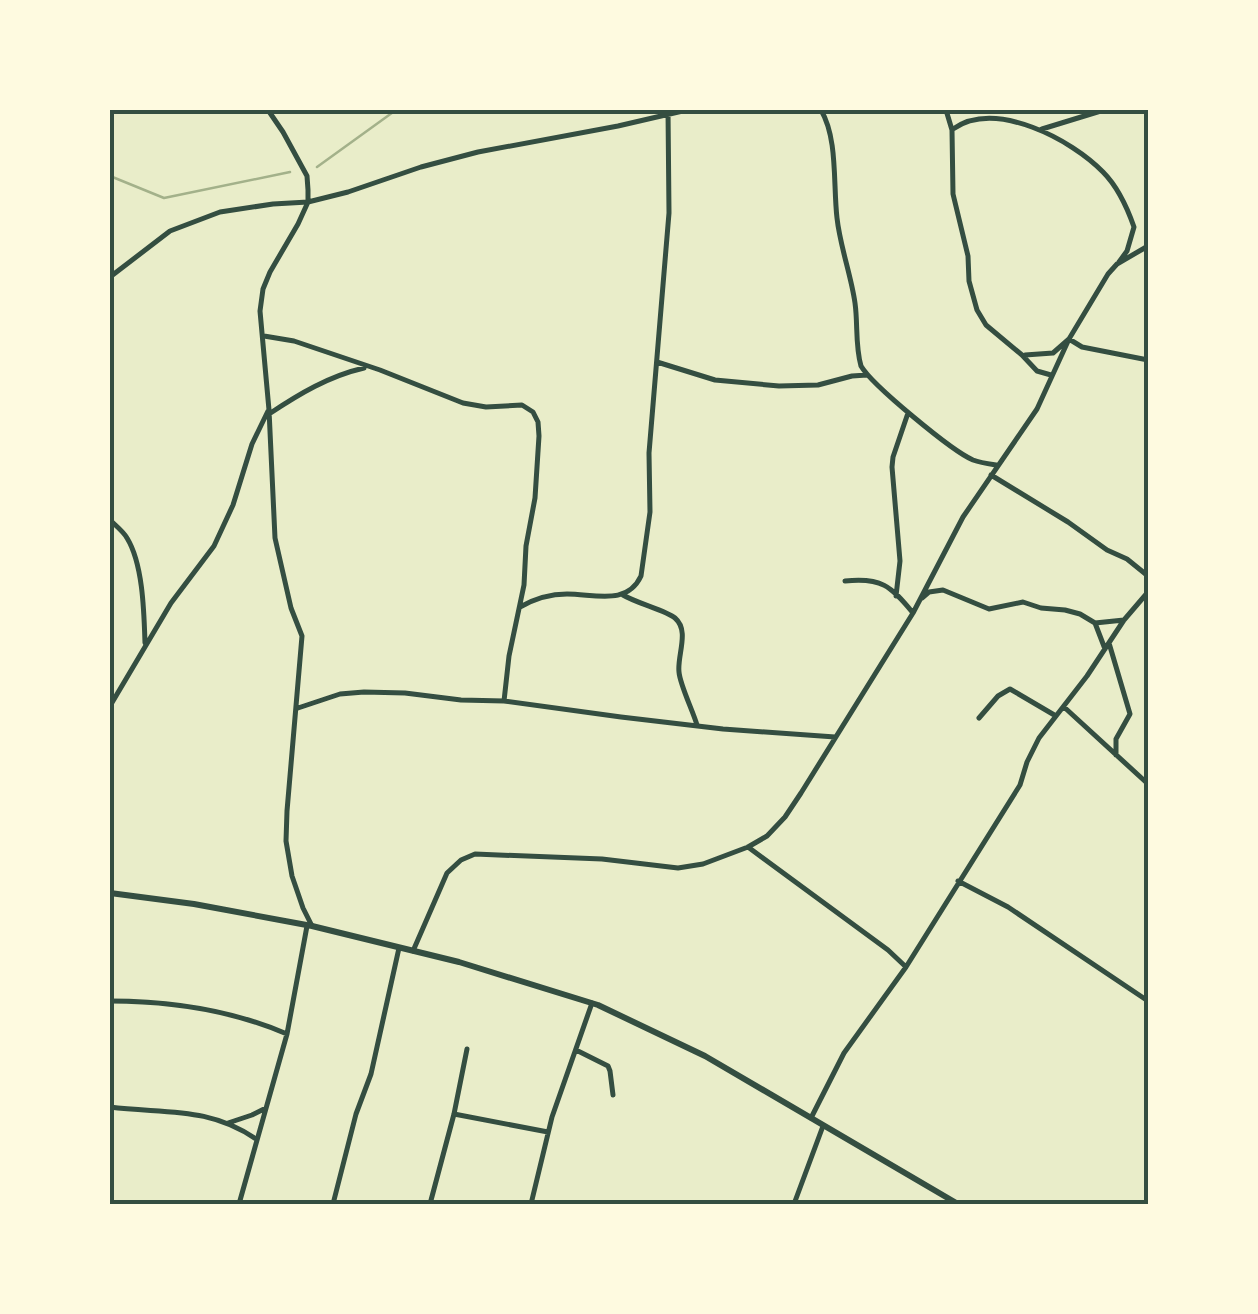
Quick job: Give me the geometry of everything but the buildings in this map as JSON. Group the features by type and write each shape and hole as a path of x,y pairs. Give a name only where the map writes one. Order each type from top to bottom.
{"street":[{"path":"239,1204 287,1034 310,926 292,876 286,840 302,636 291,608 276,538 260,311 270,272 308,202 307,176 268,110"},
{"path":"110,278 170,231 220,212 308,202 478,152 687,110"},
{"path":"821,110 831,137 838,226 854,299 860,360 867,375 972,460 997,465"},
{"path":"946,110 952,130 954,194 974,302 986,326 1037,372 1052,375"},
{"path":"1040,130 1104,110"},
{"path":"623,595 637,585 641,576 650,512 649,452 669,213 669,112"},
{"path":"414,951 447,873 475,854 602,859 678,868 748,848 786,816 912,613 963,516 1033,416 1069,339 1126,252 1134,232 1112,183 1087,158 1040,130 1017,122 986,119 962,123 952,130"},
{"path":"1117,264 1148,246"},
{"path":"263,336 294,341 463,404 517,404 533,412 540,436 538,462 504,701"},
{"path":"1022,355 1053,353 1069,339"},
{"path":"1069,339 1082,347 1148,360"},
{"path":"657,362 715,380 779,386 818,385 867,375"},
{"path":"110,706 174,599 214,546 233,506 252,444 269,412 323,382 367,367"},
{"path":"896,596 900,560 892,467 908,412"},
{"path":"990,475 1127,559 1148,576"},
{"path":"110,520 125,535 134,554 145,645"},
{"path":"845,580 885,584 912,613"},
{"path":"919,600 929,592 943,590 989,609 1022,602 1080,614 1094,623 1107,646 1130,714 1116,739 1116,755"},
{"path":"811,1118 844,1053 906,967 1020,785 1039,738 1148,592"},
{"path":"520,607 538,598 558,595 623,595 672,615 682,635 679,678 697,726"},
{"path":"1094,623 1124,620"},
{"path":"979,718 998,696 1010,689 1056,716"},
{"path":"297,708 328,697 364,692 431,695 697,726 835,737"},
{"path":"1064,707 1148,784"},
{"path":"748,848 906,967"},
{"path":"958,881 1008,907 1148,1001"},
{"path":"110,893 310,926 414,951 592,1004 705,1056 958,1204"},
{"path":"333,1204 356,1114 371,1074 400,948"},
{"path":"110,1000 160,1001 255,1022 287,1034"},
{"path":"531,1204 562,1085 592,1004"},
{"path":"430,1204 468,1049"},
{"path":"576,1050 608,1066 613,1095"},
{"path":"110,1107 192,1112 228,1123 256,1140"},
{"path":"228,1123 266,1108"},
{"path":"454,1114 548,1132"},
{"path":"794,1204 823,1126"}],"waterway":[{"path":"317,167 396,110"},
{"path":"110,176 164,198 290,172"}]}
